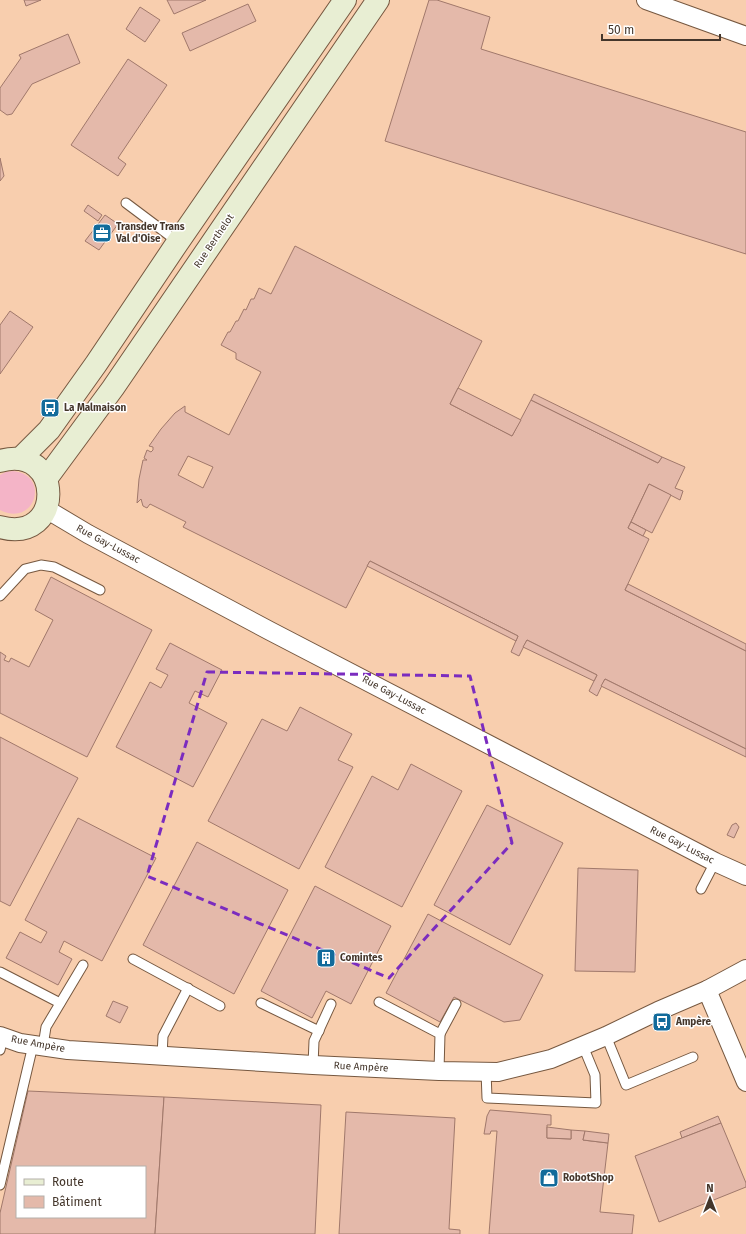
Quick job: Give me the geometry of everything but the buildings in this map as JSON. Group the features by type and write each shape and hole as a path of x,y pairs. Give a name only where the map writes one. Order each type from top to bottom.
{"main road":[{"path":"10,460 49,430 96,364 178,242 345,0"},
{"name":"Rue Berthelot","path":"46,479 113,388 378,0"},
{"path":"3,532 26,528 34,523 41,517 49,500 46,479 37,468 29,462 10,460"}],"street":[{"path":"646,0 746,36"},
{"name":"Rue Gay-Lussac","path":"46,509 88,534 277,634 715,862 746,876"},
{"name":"Rue Ampère","path":"1,1041 68,1050 162,1056 313,1065 498,1072 551,1059 583,1046 707,990 744,967"},
{"path":"707,990 746,1082"}],"lane":[{"path":"126,203 178,242"},
{"path":"0,596 25,569 41,565 54,567 100,590"},
{"path":"701,889 715,862"},
{"path":"133,960 220,1006"},
{"path":"0,1185 38,1046 46,1027 83,965"},
{"path":"0,972 60,1003"},
{"path":"162,1056 163,1036 188,988"},
{"path":"379,1002 440,1034"},
{"path":"261,1003 319,1031"},
{"path":"313,1065 314,1041 331,1004"},
{"path":"439,1070 440,1034 456,1004"},
{"path":"606,1036 626,1085 693,1057"},
{"path":"486,1071 487,1098 596,1103 595,1075 583,1046"}],"highlighted area":[{"path":"207,672 470,676 512,843 389,978 147,876"}],"shaded area":[{"path":"0,0 746,0 746,1234 0,1234"},
{"path":"13,471 25,475 32,481 35,490 34,499 30,507 22,512 12,514 0,510 0,475"}],"place":[{"name":"Transdev Trans Val d'Oise","path":"102,233"},
{"name":"La Malmaison","path":"50,408"},
{"name":"Comintes","path":"326,958"},
{"name":"Ampère","path":"662,1022"},
{"name":"RobotShop","path":"549,1178"}]}
